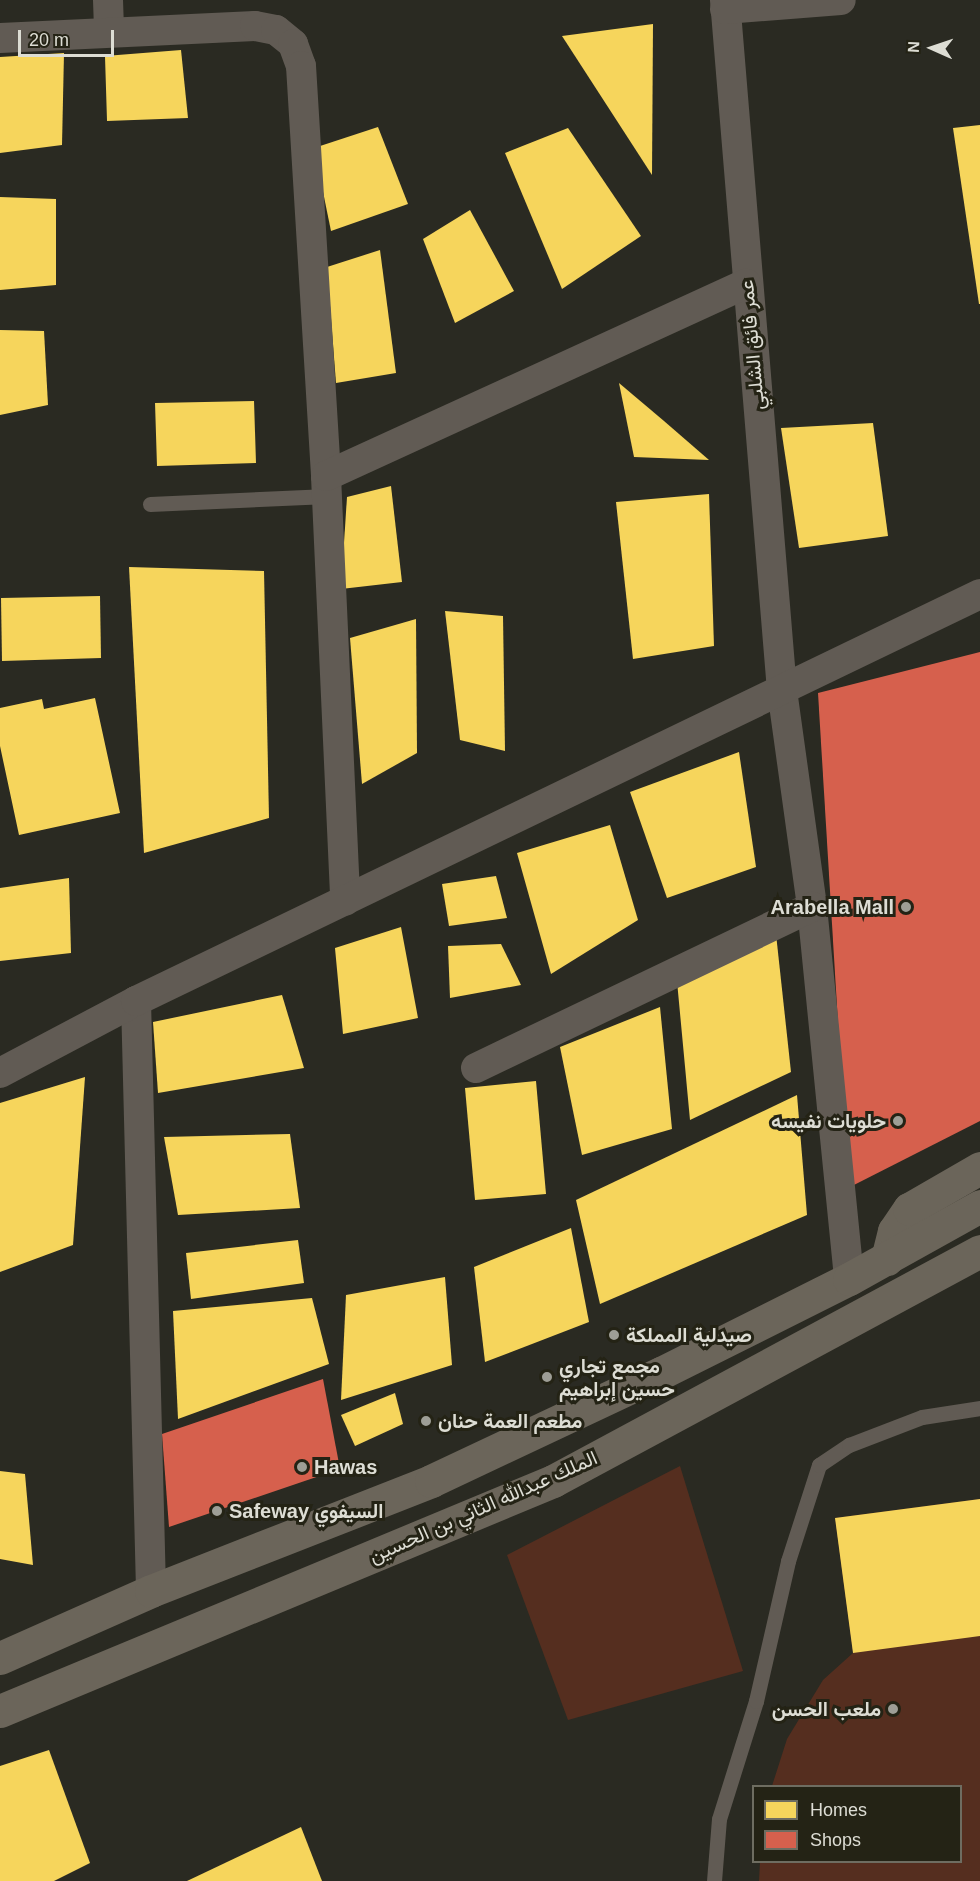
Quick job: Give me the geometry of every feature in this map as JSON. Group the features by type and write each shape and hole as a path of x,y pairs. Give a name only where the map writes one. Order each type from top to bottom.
{"main road":[{"path":"887,1259 894,1231 909,1209 980,1168"},
{"path":"0,1658 151,1591 431,1481 661,1373 849,1279 980,1206"},
{"name":"الملك عبدالله الثاني بن الحسين","path":"0,1711 553,1480 891,1302 980,1251"}],"street":[{"path":"108,0 109,32"},
{"path":"725,5 841,0"},
{"name":"عمر فائق الشلبي","path":"725,5 746,284 782,690 812,908 849,1279"},
{"path":"0,38 255,26 276,30 293,44 301,66 327,486 345,900"},
{"path":"327,486 746,284"},
{"path":"0,1073 136,1001 980,594"},
{"path":"476,1068 812,908"},
{"path":"136,1001 151,1591"}],"lane":[{"path":"150,504 327,486"},
{"path":"714,1881 719,1819 756,1701 788,1562 819,1465 849,1445 922,1418 980,1408"}],"shaded area":[{"path":"680,1466 743,1671 568,1720 507,1555"},
{"name":"ملعب الحسن","path":"980,1499 980,1881 759,1881 760,1863 962,1863 962,1785 772,1785 787,1739 823,1680 853,1653 835,1518"}],"building: Homes":[{"path":"653,24 652,175 562,36"},
{"path":"181,50 188,118 107,121 105,56"},
{"path":"64,53 62,145 0,153 0,57"},
{"path":"980,125 980,304 979,304 953,128"},
{"path":"378,127 408,204 331,231 314,148"},
{"path":"568,128 641,236 562,289 505,153"},
{"path":"0,197 56,199 56,285 0,290"},
{"path":"470,210 514,291 455,323 423,239"},
{"path":"380,250 396,373 336,383 327,267"},
{"path":"0,330 44,331 48,405 0,415"},
{"path":"619,383 664,421 709,460 634,457"},
{"path":"254,401 256,463 157,466 155,403"},
{"path":"873,423 888,536 799,548 781,428"},
{"path":"391,486 402,582 341,589 347,497"},
{"path":"709,494 714,646 633,659 616,502"},
{"path":"129,567 264,571 269,818 144,853"},
{"path":"100,596 101,658 2,661 1,598"},
{"path":"445,611 503,616 505,751 460,740"},
{"path":"416,619 417,753 362,784 350,638"},
{"path":"95,698 120,813 19,835 0,746 0,708 42,699 44,709"},
{"path":"739,752 756,867 667,898 630,792"},
{"path":"610,825 638,920 551,974 517,853"},
{"path":"496,876 507,918 449,926 442,884"},
{"path":"69,878 71,953 0,961 0,888"},
{"path":"401,927 418,1018 343,1034 335,948"},
{"path":"776,934 791,1072 690,1120 677,981"},
{"path":"501,944 521,985 450,998 448,946"},
{"path":"282,995 304,1068 158,1093 153,1022"},
{"path":"660,1007 672,1129 582,1155 560,1047"},
{"path":"85,1077 73,1245 0,1272 0,1103"},
{"path":"536,1081 546,1194 475,1200 465,1088"},
{"path":"797,1095 807,1215 600,1304 576,1200"},
{"path":"290,1134 300,1208 178,1215 164,1137"},
{"path":"571,1228 589,1322 485,1362 474,1267"},
{"path":"298,1240 304,1283 191,1299 186,1253"},
{"path":"445,1277 452,1365 341,1400 346,1295"},
{"path":"312,1298 329,1364 178,1419 173,1311"},
{"path":"395,1393 403,1424 355,1446 341,1415"},
{"path":"0,1471 25,1474 33,1565 0,1559"},
{"path":"980,1499 980,1636 853,1653 835,1518"},
{"path":"49,1750 90,1863 54,1881 0,1881 0,1766"},
{"path":"301,1827 322,1881 187,1881"}],"building: Shops":[{"name":"Arabella Mall","path":"980,652 980,1121 848,1188 818,693"},
{"path":"323,1379 340,1469 169,1527 162,1434"}],"place":[{"name":"Arabella Mall","path":"906,907"},
{"name":"حلويات نفيسه","path":"898,1121"},
{"name":"صيدلية المملكة","path":"614,1335"},
{"name":"مجمع تجاري حسين إبراهيم","path":"547,1377"},
{"name":"مطعم العمة حنان","path":"426,1421"},
{"name":"Hawas","path":"302,1467"},
{"name":"Safeway السيفوي","path":"217,1511"},
{"name":"ملعب الحسن","path":"893,1709"}]}
